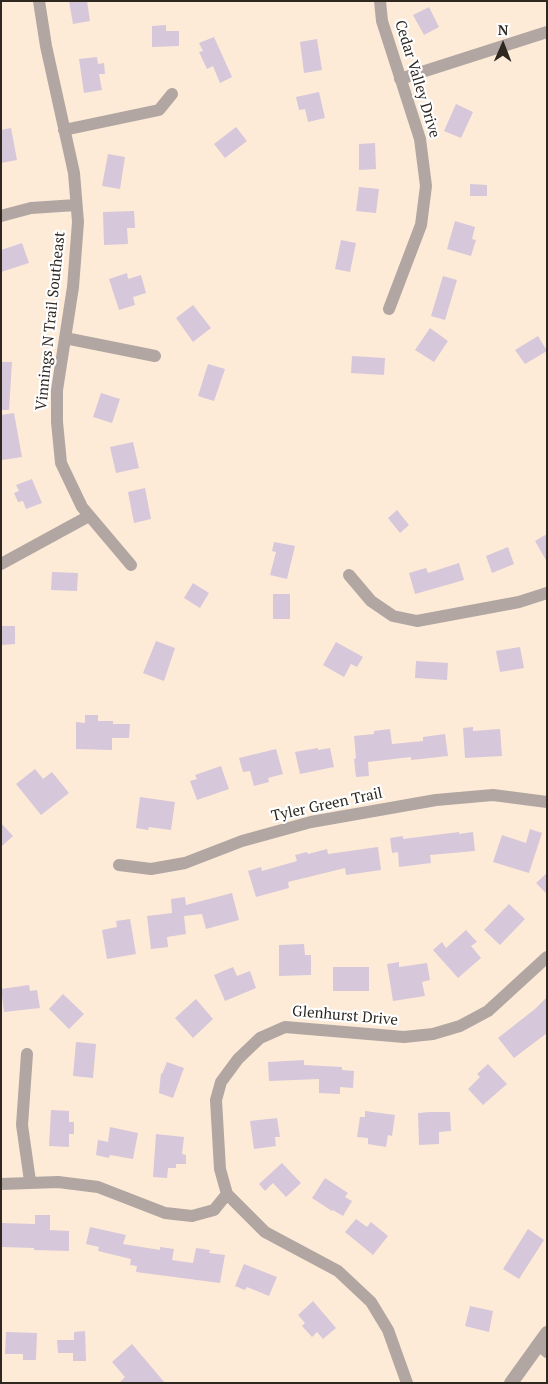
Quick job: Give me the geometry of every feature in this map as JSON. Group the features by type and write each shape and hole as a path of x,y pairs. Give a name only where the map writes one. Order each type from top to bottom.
{"street":[{"name":"Vinnings N Trail Southeast","path":"39,1 46,46 74,173 78,222 73,287 57,390 57,422 61,463 82,507 130,565"},
{"name":"Cedar Valley Drive","path":"380,1 382,21 420,140 426,186 421,225 389,309"},
{"path":"400,79 547,32"},
{"path":"64,130 159,110 172,94"},
{"path":"1,216 31,208 76,205"},
{"path":"65,338 155,356"},
{"path":"1,564 89,516"},
{"path":"349,575 371,601 393,616 417,621 519,602 547,593"},
{"name":"Tyler Green Trail","path":"119,865 151,869 186,863 242,841 311,822 436,800 493,794 547,802"},
{"name":"Glenhurst Drive","path":"407,1383 388,1330 371,1302 338,1271 265,1232 227,1194 220,1169 216,1100 221,1082 238,1059 260,1038 285,1026 404,1037 433,1034 460,1026 488,1010 547,956"},
{"path":"27,1054 22,1125 30,1181"},
{"path":"1,1184 30,1181 58,1182 98,1188 165,1213 192,1216 214,1210 227,1194"},
{"path":"511,1383 543,1348 547,1333"}],"building":[{"path":"69,1 87,1 90,21 73,24"},
{"path":"429,7 439,27 424,35 413,15"},
{"path":"166,25 166,31 179,31 179,46 152,47 152,26"},
{"path":"214,37 232,77 220,83 213,66 207,69 199,52 203,51 199,43"},
{"path":"317,39 322,70 304,73 300,42"},
{"path":"97,57 98,64 104,63 105,74 99,74 102,90 84,93 79,59"},
{"path":"319,92 325,118 308,122 305,109 299,110 296,97"},
{"path":"456,104 473,112 461,138 444,131"},
{"path":"236,127 247,141 225,158 214,144"},
{"path":"11,128 17,160 1,163 1,130"},
{"path":"375,143 376,169 359,170 359,144"},
{"path":"108,154 125,157 120,189 102,186"},
{"path":"470,184 487,185 487,196 470,196"},
{"path":"359,187 379,189 376,213 356,211"},
{"path":"134,211 135,228 127,228 128,244 104,245 103,212"},
{"path":"455,221 475,227 472,239 476,240 471,256 447,249"},
{"path":"341,240 356,243 350,272 335,269"},
{"path":"22,243 29,263 1,272 1,250"},
{"path":"127,273 128,279 141,275 146,293 133,297 135,305 119,310 109,279"},
{"path":"443,276 457,280 445,320 431,316"},
{"path":"193,305 211,328 193,342 176,318"},
{"path":"430,328 448,341 434,362 415,350"},
{"path":"538,336 547,351 525,364 515,350"},
{"path":"352,356 385,358 384,375 351,373"},
{"path":"1,362 12,362 9,410 1,410"},
{"path":"208,364 225,369 214,401 198,396"},
{"path":"101,393 120,399 112,423 93,417"},
{"path":"14,413 22,457 2,460 1,415"},
{"path":"133,442 139,468 116,473 110,447"},
{"path":"32,479 42,503 26,509 23,501 18,502 14,493 19,491 16,485"},
{"path":"145,488 151,519 134,523 128,492"},
{"path":"397,510 409,525 400,533 388,518"},
{"path":"547,534 547,562 535,541"},
{"path":"274,542 295,546 287,579 270,575 276,552 272,551"},
{"path":"508,547 514,564 492,573 486,556"},
{"path":"459,563 464,580 415,594 409,573 426,568 428,573"},
{"path":"52,572 78,573 77,591 51,590"},
{"path":"193,583 209,593 200,608 184,598"},
{"path":"273,594 290,594 290,619 273,619"},
{"path":"1,626 15,626 15,644 1,645"},
{"path":"156,641 175,648 164,681 143,673"},
{"path":"336,642 363,657 357,667 351,664 344,677 323,665"},
{"path":"520,647 524,668 500,672 496,651"},
{"path":"416,661 448,663 447,680 415,678"},
{"path":"85,715 98,715 98,721 113,721 113,724 130,724 129,738 112,738 112,750 76,749 76,722 85,723"},
{"path":"473,727 473,731 500,729 502,756 465,758 463,728"},
{"path":"390,729 392,744 423,741 423,737 445,734 448,756 411,760 411,757 368,762 369,776 356,777 354,736 374,734 374,731"},
{"path":"318,748 318,750 330,748 334,767 300,774 295,752"},
{"path":"276,749 283,774 268,778 269,782 254,786 250,771 243,772 239,758"},
{"path":"221,766 229,789 197,800 190,781 197,779 195,775"},
{"path":"35,769 43,779 52,772 69,793 41,815 16,784"},
{"path":"140,797 175,802 171,830 149,827 148,830 136,828"},
{"path":"1,823 13,836 1,847"},
{"path":"530,829 542,833 529,873 493,862 502,835 526,843"},
{"path":"459,832 459,834 473,832 475,851 430,855 431,863 399,867 398,852 392,853 390,838 403,836 403,839"},
{"path":"378,847 381,870 346,875 345,868 288,882 289,888 256,897 248,871 261,867 262,871 297,861 295,855 307,852 308,854 327,849 328,854"},
{"path":"547,873 547,894 536,883"},
{"path":"232,893 239,920 206,929 202,914 184,916 186,934 167,937 168,947 151,949 147,916 172,913 171,899 185,897 186,905"},
{"path":"509,904 525,919 500,945 484,930"},
{"path":"130,919 136,954 107,959 102,930 117,927 116,921"},
{"path":"466,930 477,942 471,946 481,958 458,978 433,950 442,942 446,948"},
{"path":"304,944 305,955 311,955 311,975 279,976 279,945"},
{"path":"399,962 399,967 427,963 430,980 422,982 425,996 393,1001 387,964"},
{"path":"233,967 237,976 250,971 256,988 225,1001 214,975"},
{"path":"333,967 369,967 369,991 333,991"},
{"path":"29,985 30,991 37,990 40,1008 4,1012 1,989"},
{"path":"63,994 84,1014 69,1029 49,1009"},
{"path":"547,997 547,1033 514,1058 498,1038 535,1009"},
{"path":"196,999 213,1019 193,1038 175,1018"},
{"path":"76,1042 96,1044 93,1078 73,1076"},
{"path":"304,1060 304,1065 342,1067 342,1070 354,1071 353,1088 340,1087 340,1094 319,1093 319,1079 269,1081 268,1062"},
{"path":"167,1062 184,1068 173,1098 159,1093 161,1073"},
{"path":"488,1064 507,1084 483,1105 468,1089 480,1077 477,1074"},
{"path":"51,1110 69,1111 69,1122 74,1122 74,1134 69,1134 69,1147 49,1146"},
{"path":"365,1111 395,1115 392,1136 388,1135 386,1147 368,1144 368,1138 357,1137 360,1117 365,1117"},
{"path":"450,1112 451,1131 439,1132 439,1144 419,1145 418,1113"},
{"path":"277,1118 280,1137 275,1137 276,1146 254,1149 250,1121"},
{"path":"110,1127 138,1133 133,1159 110,1155 109,1158 96,1155 98,1140 108,1142"},
{"path":"156,1134 184,1137 182,1154 186,1155 186,1164 176,1164 176,1168 168,1168 167,1178 153,1177"},
{"path":"282,1163 301,1183 286,1197 273,1183 265,1191 259,1184"},
{"path":"325,1178 348,1193 345,1197 352,1201 343,1216 312,1198"},
{"path":"35,1215 50,1215 50,1230 69,1231 69,1251 1,1247 1,1223 35,1224"},
{"path":"356,1219 367,1227 371,1222 388,1236 373,1255 345,1232"},
{"path":"90,1227 126,1235 123,1244 160,1250 160,1247 174,1249 172,1260 193,1263 196,1248 210,1250 209,1253 225,1255 220,1283 136,1272 137,1266 130,1265 131,1259 98,1251 99,1247 86,1244"},
{"path":"528,1229 544,1240 519,1279 503,1269"},
{"path":"244,1264 277,1277 269,1296 247,1287 245,1290 235,1286"},
{"path":"313,1301 336,1328 323,1339 317,1332 312,1337 302,1326 305,1323 298,1315"},
{"path":"470,1306 493,1311 489,1332 465,1326"},
{"path":"85,1331 86,1361 73,1361 73,1353 58,1353 57,1340 74,1340 74,1332"},
{"path":"6,1332 37,1333 36,1360 23,1360 23,1354 5,1354"},
{"path":"132,1344 165,1383 119,1383 125,1377 112,1362"}]}
